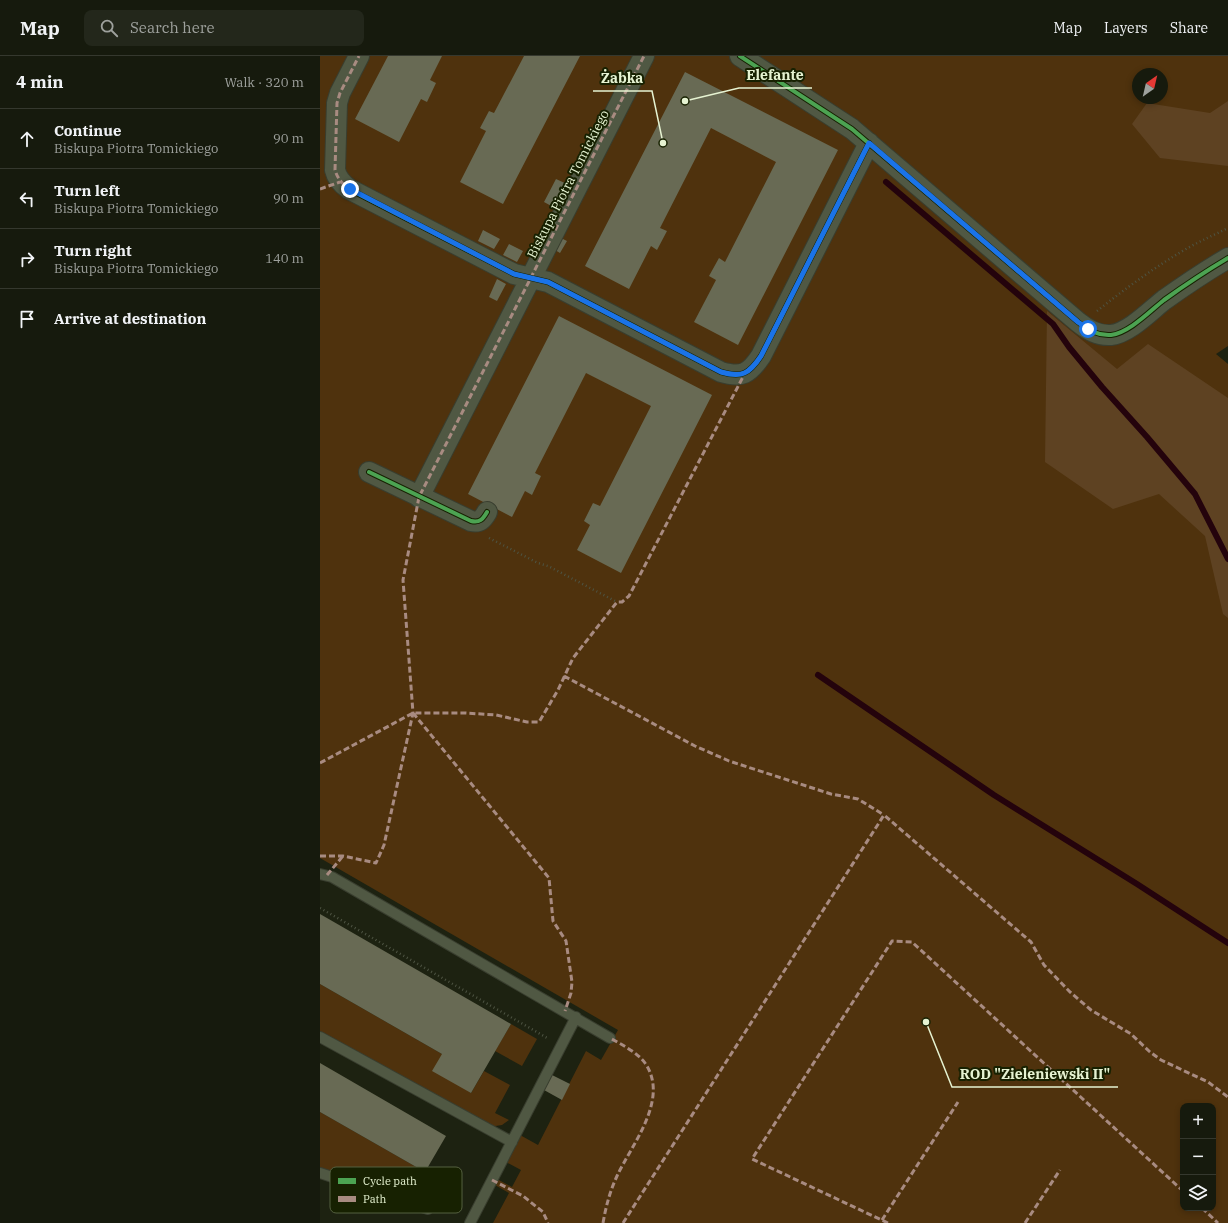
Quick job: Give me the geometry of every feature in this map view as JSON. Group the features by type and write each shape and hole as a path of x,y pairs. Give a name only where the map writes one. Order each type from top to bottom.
{"street":[{"name":"Biskupa Piotra Tomickiego","path":"359,56 340,93 336,112 335,170 340,182 350,189 514,274 548,282 721,372 731,375 745,373 751,369 761,356 869,143"},
{"name":"Biskupa Piotra Tomickiego","path":"419,497 644,56"},
{"path":"740,56 843,123 869,143 1078,322 1095,333 1100,335 1113,335 1128,328 1193,280 1228,258"},
{"path":"369,472 471,521 482,517"}],"lane":[{"path":"320,874 332,877 610,1038"},
{"path":"470,1223 576,1017"},
{"path":"320,1037 512,1142"},
{"path":"320,1173 330,1176"}],"path":[{"path":"1094,313 1127,287 1152,270 1187,249 1228,228"},
{"path":"482,517 491,540 538,563 548,566 617,602"},
{"path":"320,908 561,1046"}],"shaded area":[{"path":"320,56 1228,56 1228,346 1216,354 1228,364 1228,1223 493,1223 509,1193 495,1185 497,1179 512,1187 521,1170 506,1162 520,1135 538,1145 586,1051 601,1060 618,1030 320,858"},
{"path":"1228,101 1228,166 1160,158 1132,124 1146,104 1210,113"},
{"path":"1047,311 1117,369 1148,344 1228,398 1228,618 1223,614 1205,536 1159,494 1113,509 1045,462"},
{"path":"320,984 442,1054 471,1093 484,1071 510,1085 495,1113 509,1120 502,1125 489,1127 320,1035"},
{"path":"511,1024 537,1039 522,1066 495,1051"},
{"path":"320,1112 416,1167 330,1167 330,1173 320,1170"}],"building":[{"path":"388,56 442,56 430,80 436,83 427,102 421,99 399,142 355,119"},
{"path":"524,56 580,56 503,204 460,182 486,131 480,128 489,111 494,113"},
{"path":"685,72 838,150 738,345 694,322 716,280 709,276 719,258 725,262 776,162 711,128 660,228 667,231 657,250 651,246 629,289 585,266"},
{"path":"556,179 567,184 555,208 544,202"},
{"path":"483,230 500,239 494,249 478,241"},
{"path":"561,238 567,241 560,253 555,250"},
{"path":"509,244 523,251 517,262 503,255"},
{"path":"497,279 506,284 497,301 489,297"},
{"path":"559,316 712,395 621,573 577,550 590,525 584,521 593,503 600,506 651,406 586,373 535,473 541,476 532,495 525,491 512,517 468,494"},
{"path":"320,914 511,1024 471,1093 432,1071 442,1054 320,984"},
{"path":"320,1063 446,1136 428,1167 416,1167 320,1112"},
{"path":"552,1075 570,1084 562,1100 544,1090"}],"waterway":[{"path":"886,182 1053,324 1069,347 1102,387 1195,494 1228,559"},
{"path":"818,675 994,795 1137,884 1228,943"}],"marked path":[{"path":"352,190 341,182 335,170 337,103 340,93 359,56"},
{"path":"320,856 343,856 376,863 384,845 413,713 403,580 419,497 644,56"},
{"path":"320,189 340,182"},
{"path":"320,763 413,713 465,713 496,715 527,722 539,722 558,690 573,658 617,602 622,602 629,596 745,373"},
{"path":"564,676 695,746 729,761 831,794 858,799 884,815"},
{"path":"413,713 549,878 553,921 566,941 572,982 571,993 565,1011"},
{"path":"623,1223 884,815 1031,942 1044,965 1070,992 1091,1010 1131,1034 1161,1060 1208,1082 1228,1097"},
{"path":"327,875 343,856"},
{"path":"888,1223 752,1159 892,941 912,942 1180,1188"},
{"path":"603,1223 612,1187 646,1121 651,1106 653,1091 652,1077 642,1059 634,1052 610,1038"},
{"path":"882,1220 958,1102"},
{"path":"1025,1223 1060,1170"},
{"path":"492,1180 523,1196 543,1212 548,1223"},
{"path":"1205,1211 1218,1223"}],"cycle path":[{"path":"740,56 852,129 1078,322 1093,332 1102,335 1111,335 1125,330 1139,321 1172,294 1228,258"},
{"path":"349,189 514,274 548,282 721,372 734,375 749,371 761,356 869,143"},
{"path":"369,472 471,521 481,520 487,512"}],"place":[{"name":"Elefante","path":"685,101"},
{"name":"Żabka","path":"663,143"},
{"name":"ROD \"Zieleniewski II\"","path":"926,1022"}],"route":[{"path":"350,189 514,274 548,282 721,372 731,375 739,375 751,369 761,356 869,143 1088,329"}]}
